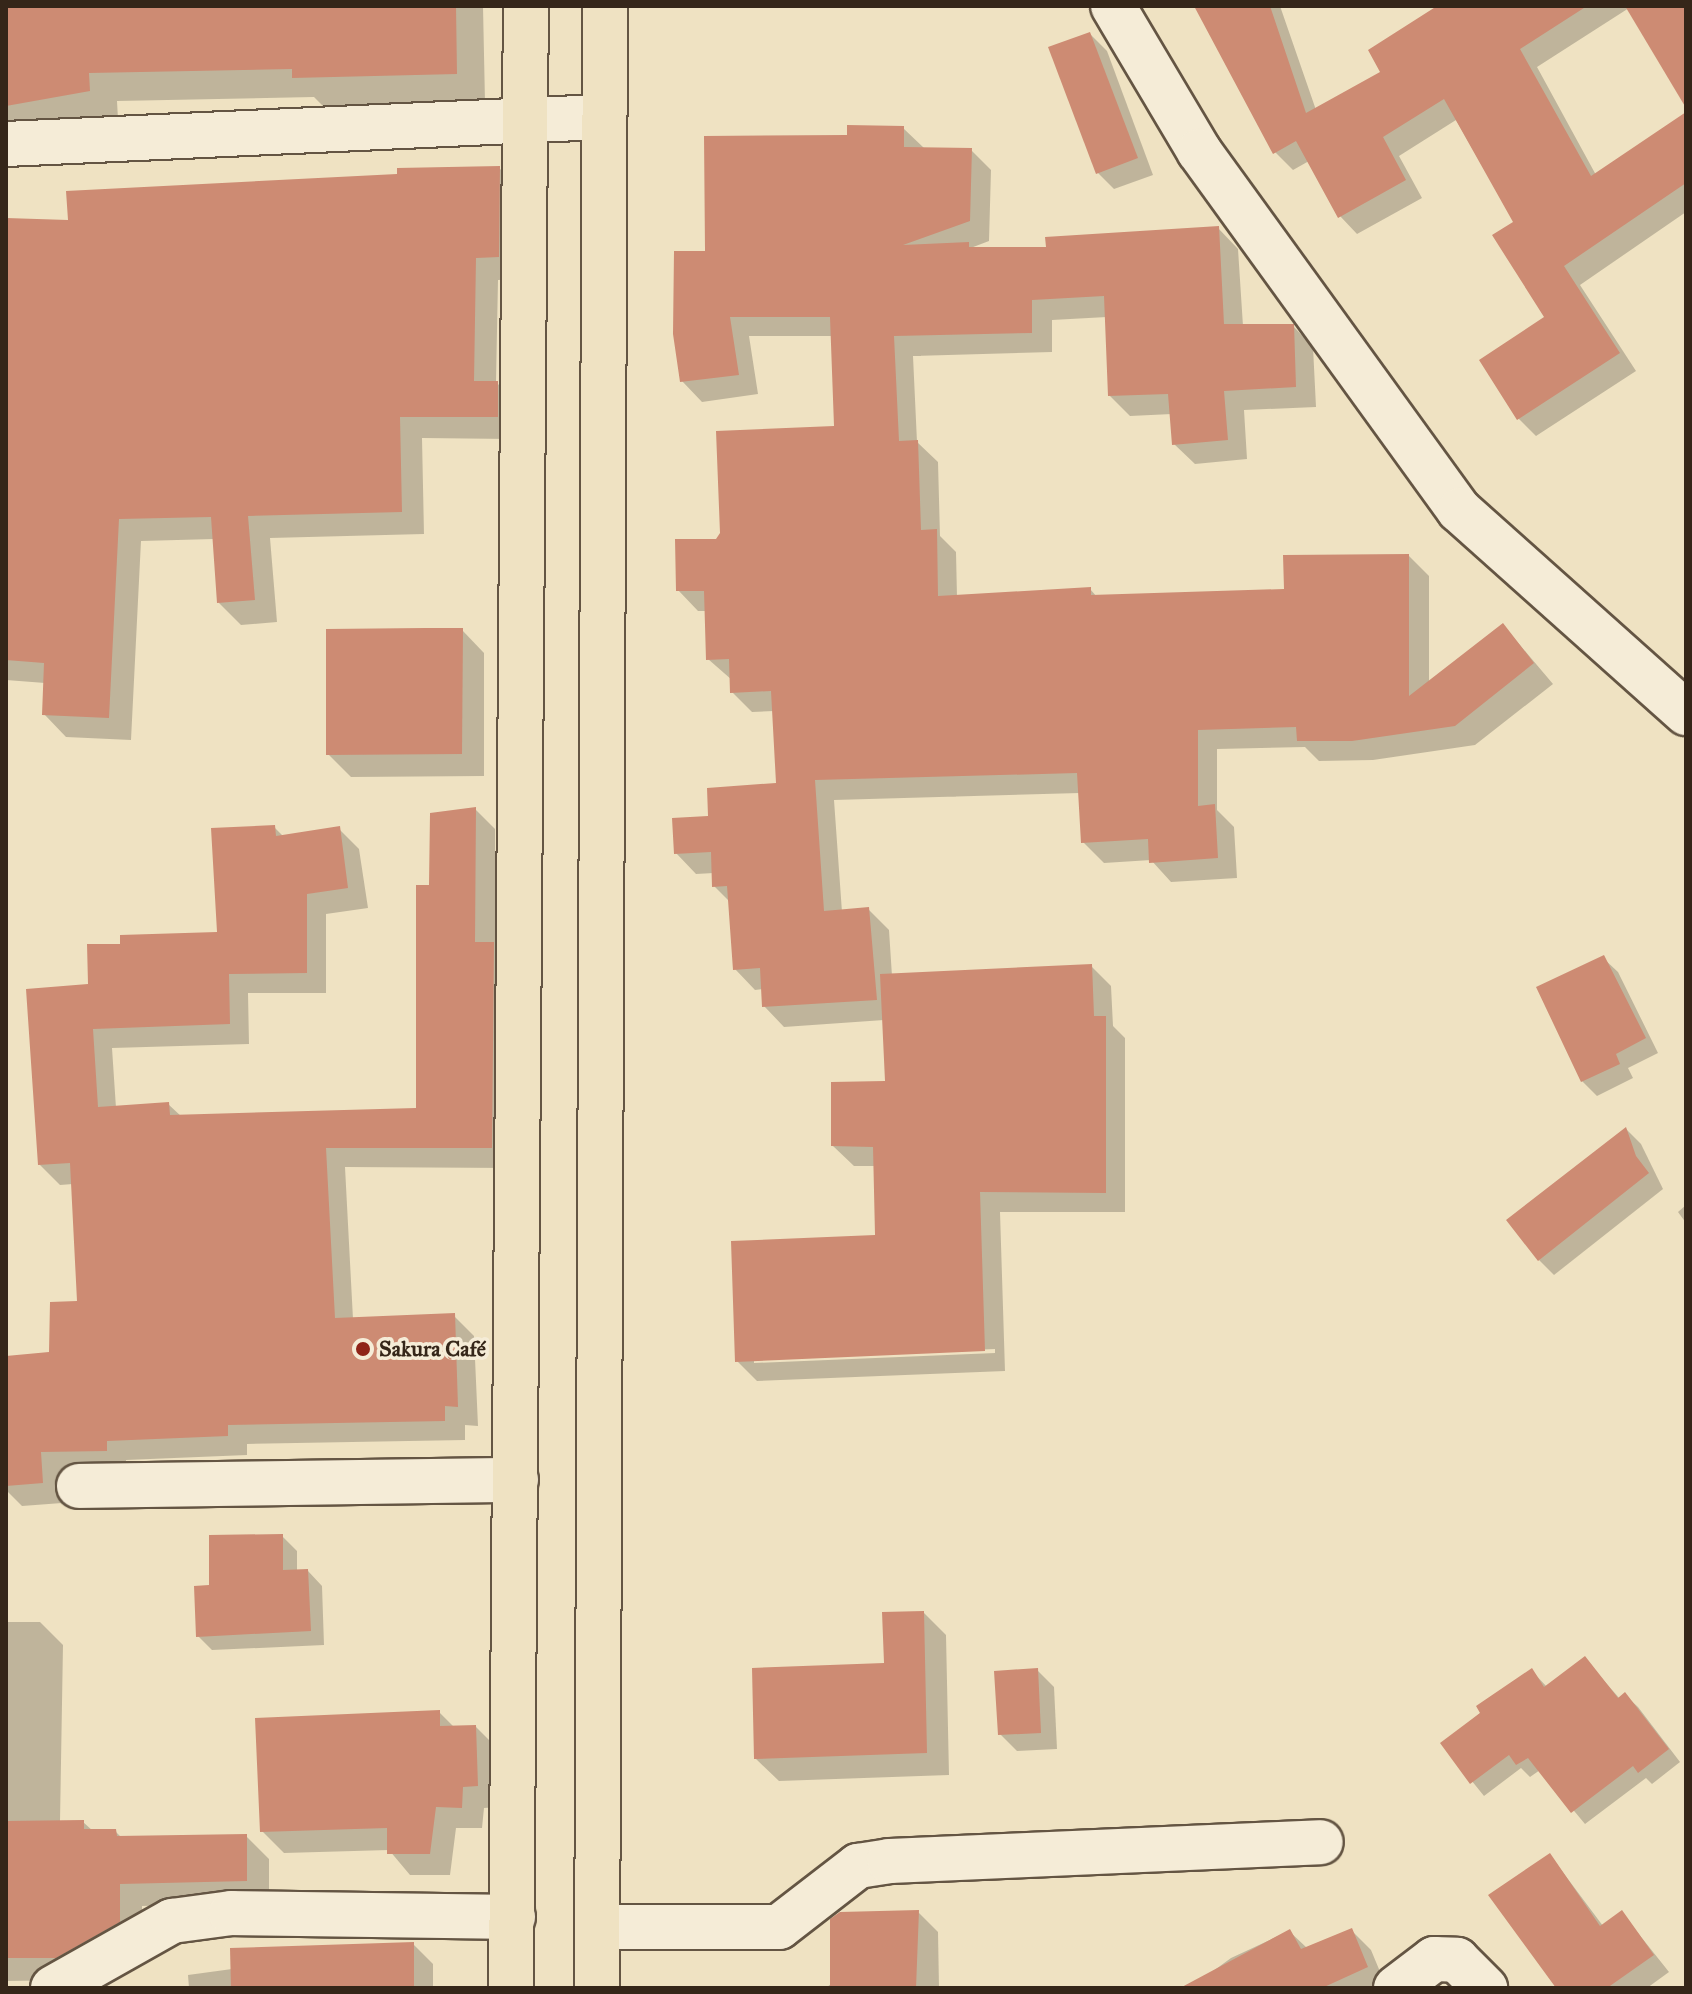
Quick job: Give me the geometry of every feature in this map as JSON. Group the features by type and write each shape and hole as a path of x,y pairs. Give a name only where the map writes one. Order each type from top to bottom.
{"main road":[{"path":"511,1988 522,119 526,6"},
{"path":"597,1988 601,117 605,6"}],"street":[{"path":"1113,6 1199,151 1459,510 1686,713"},
{"path":"6,144 601,117"},
{"path":"79,1486 516,1480"},
{"path":"598,1927 779,1927 858,1866 889,1861 1321,1842"},
{"path":"53,1988 172,1921 231,1913 513,1917"},
{"path":"1396,1988 1434,1959 1457,1960 1485,1988"}],"building":[{"path":"6,6 456,6 457,74 292,78 292,69 89,73 90,91 6,106"},
{"path":"1194,6 1270,6 1306,113 1380,72 1368,50 1437,6 1587,6 1520,49 1591,176 1686,112 1686,183 1564,266 1620,353 1517,420 1479,360 1544,317 1492,235 1513,222 1444,99 1383,137 1406,180 1338,218 1296,141 1273,154"},
{"path":"1625,6 1686,6 1686,108"},
{"path":"1090,32 1138,158 1096,174 1048,47"},
{"path":"847,125 904,126 904,147 972,148 970,221 903,245 969,242 969,247 1046,247 1045,237 1219,226 1224,324 1294,324 1296,387 1224,391 1228,440 1172,445 1168,394 1108,396 1104,296 1032,300 1032,333 894,336 899,441 918,440 921,530 937,529 938,596 1091,587 1091,595 1284,589 1283,555 1409,554 1409,696 1503,623 1534,663 1455,726 1352,741 1297,741 1296,727 1198,730 1198,806 1215,804 1218,858 1149,863 1148,839 1081,843 1077,773 815,780 824,911 869,907 877,1000 762,1007 760,968 733,970 727,886 712,887 711,852 674,854 672,818 708,816 707,788 776,783 771,691 730,693 729,659 706,660 704,591 676,591 675,539 716,539 720,533 716,431 834,426 830,317 730,317 739,375 680,382 673,334 674,251 705,251 704,136 847,135"},
{"path":"500,166 499,257 476,258 474,381 498,381 498,417 400,417 402,512 248,516 255,600 217,603 211,517 119,519 109,718 42,715 44,663 6,660 6,218 68,220 66,191 397,174 397,168"},
{"path":"463,628 462,754 326,755 326,629"},
{"path":"476,807 475,942 494,942 492,1148 326,1148 335,1318 455,1313 458,1407 445,1406 445,1421 228,1425 228,1436 107,1441 107,1451 41,1452 43,1483 6,1486 6,1356 49,1352 50,1302 77,1301 70,1163 38,1165 26,989 88,984 87,944 120,944 120,935 217,932 211,828 275,825 276,836 340,826 348,888 307,894 307,973 229,974 230,1024 93,1029 98,1107 169,1102 170,1115 416,1108 416,885 429,885 430,813"},
{"path":"1604,955 1646,1038 1616,1054 1620,1064 1581,1082 1536,987"},
{"path":"1092,964 1094,1016 1106,1016 1106,1193 980,1192 985,1351 735,1362 731,1241 875,1235 873,1147 831,1146 831,1082 885,1081 880,974"},
{"path":"1626,1127 1636,1156 1649,1173 1538,1261 1506,1220"},
{"path":"283,1534 283,1570 308,1569 311,1631 196,1637 194,1586 209,1585 209,1535"},
{"path":"924,1611 927,1753 754,1759 752,1668 884,1663 882,1612"},
{"path":"1585,1656 1618,1698 1625,1692 1669,1749 1638,1773 1633,1766 1571,1813 1528,1758 1516,1765 1509,1755 1470,1784 1440,1743 1480,1713 1476,1706 1532,1668 1544,1687"},
{"path":"1038,1668 1041,1733 998,1735 994,1671"},
{"path":"440,1710 440,1726 476,1725 478,1786 463,1787 462,1808 436,1807 430,1854 387,1854 387,1828 260,1832 255,1718"},
{"path":"84,1820 84,1829 116,1829 117,1836 247,1834 247,1881 120,1884 120,1922 56,1958 6,1958 6,1821"},
{"path":"1550,1853 1600,1926 1622,1910 1654,1955 1607,1988 1556,1988 1488,1895"},
{"path":"919,1910 916,1988 830,1988 830,1919 840,1912"},
{"path":"1352,1928 1368,1967 1322,1988 1180,1988 1290,1929 1301,1949"},
{"path":"414,1942 414,1988 231,1988 230,1948"}],"place":[{"name":"Sakura Café","path":"363,1349"}]}
